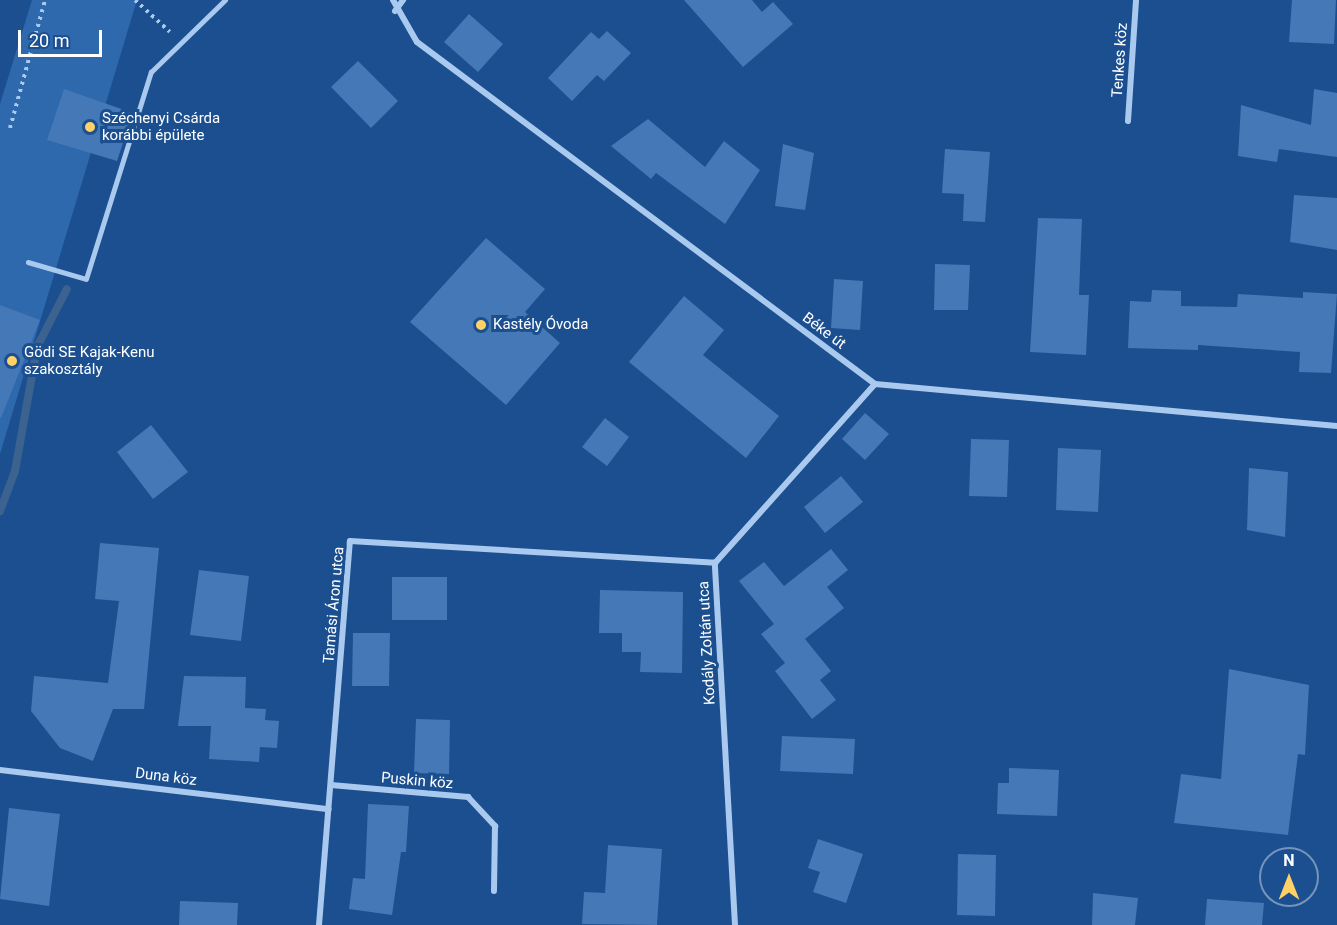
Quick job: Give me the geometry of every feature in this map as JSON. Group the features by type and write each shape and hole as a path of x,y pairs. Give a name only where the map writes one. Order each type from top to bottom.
{"street":[{"path":"393,0 395,11"},
{"path":"395,11 403,0"},
{"name":"Tenkes köz","path":"1128,121 1136,0"},
{"name":"Béke út","path":"395,11 417,42 875,384"},
{"path":"875,384 1337,426"},
{"name":"Kodály Zoltán utca","path":"735,925 715,562 875,384"},
{"name":"Tamási Áron utca","path":"319,925 350,541 715,562"},
{"name":"Duna köz","path":"0,770 329,808"},
{"name":"Puskin köz","path":"331,785 468,797 495,826 494,891"}],"lane":[{"path":"28,262 86,279 151,72 179,41 225,0"}],"path":[{"path":"10,128 45,0"},
{"path":"135,0 179,41"}],"shaded area":[{"path":"32,0 137,0 0,454 0,104"}],"building":[{"path":"684,0 752,0 762,12 773,2 793,24 743,67"},
{"path":"1292,0 1336,0 1334,44 1289,42"},
{"path":"469,14 503,44 478,72 444,42"},
{"path":"607,31 631,53 604,81 597,75 572,101 548,78 591,32 599,39"},
{"path":"358,61 398,101 371,128 331,87"},
{"name":"Széchenyi Csárda korábbi épülete","path":"64,89 133,113 117,161 47,140"},
{"path":"1314,89 1337,93 1337,157 1279,149 1277,162 1238,156 1241,105 1311,125"},
{"path":"648,119 705,167 724,141 760,170 725,224 656,173 651,179 611,146"},
{"path":"783,144 814,153 805,210 775,206"},
{"path":"945,149 990,152 985,222 963,221 964,194 942,193"},
{"path":"1294,195 1337,198 1337,250 1290,242"},
{"path":"1038,218 1082,219 1079,295 1089,295 1086,355 1030,352"},
{"path":"486,238 545,289 525,312 560,343 506,405 410,322"},
{"path":"935,264 970,265 968,310 934,310"},
{"path":"834,279 863,281 860,330 831,328"},
{"path":"1152,290 1181,291 1181,306 1237,307 1238,294 1303,298 1303,292 1337,294 1331,373 1299,372 1300,352 1198,345 1198,350 1128,348 1130,301 1151,302"},
{"path":"684,296 724,330 703,355 779,416 746,458 629,362"},
{"name":"Gödi SE Kajak-Kenu szakosztály","path":"0,305 40,320 1,418 0,417"},
{"path":"865,413 889,434 865,460 842,439"},
{"path":"605,418 629,437 607,466 582,447"},
{"path":"151,425 188,472 153,499 117,452"},
{"path":"971,439 1009,440 1007,497 969,496"},
{"path":"1058,448 1101,450 1098,512 1056,510"},
{"path":"1249,468 1288,472 1285,537 1247,530"},
{"path":"841,476 863,502 825,533 804,507"},
{"path":"100,543 159,548 144,709 113,709 93,761 60,748 31,711 34,676 108,683 119,601 95,599"},
{"path":"831,549 848,570 827,587 844,608 805,639 831,671 820,680 836,700 812,719 775,671 785,663 761,634 774,624 739,581 764,562 784,586"},
{"path":"199,570 249,576 241,641 190,635"},
{"path":"392,577 447,577 447,620 392,620"},
{"path":"600,590 683,592 682,673 640,672 641,652 622,652 622,633 599,633"},
{"path":"353,633 390,633 389,686 352,686"},
{"path":"1229,669 1309,685 1305,755 1298,754 1288,835 1174,823 1181,774 1221,779"},
{"path":"184,676 246,677 245,708 266,709 265,720 279,721 277,748 260,747 259,762 209,759 211,726 178,726"},
{"path":"416,719 450,720 449,774 414,773"},
{"path":"782,736 855,739 853,774 780,771"},
{"path":"1009,768 1059,770 1057,816 997,814 998,783 1009,783"},
{"path":"368,804 409,806 406,852 401,852 392,915 349,909 353,878 365,879"},
{"path":"9,808 60,814 49,906 0,899"},
{"path":"818,839 863,854 846,903 813,892 820,872 808,868"},
{"path":"608,845 662,849 657,925 582,924 584,892 605,893"},
{"path":"958,854 996,855 995,916 957,915"},
{"path":"1093,893 1138,898 1135,925 1092,925"},
{"path":"1207,899 1259,903 1259,907 1264,907 1262,925 1205,925"},
{"path":"180,901 238,903 237,925 179,925"}],"waterway":[{"path":"0,511 15,471 37,347 67,289"}],"place":[{"name":"Széchenyi Csárda korábbi épülete","path":"90,127"},
{"name":"Kastély Óvoda","path":"481,325"},
{"name":"Gödi SE Kajak-Kenu szakosztály","path":"12,361"}]}
